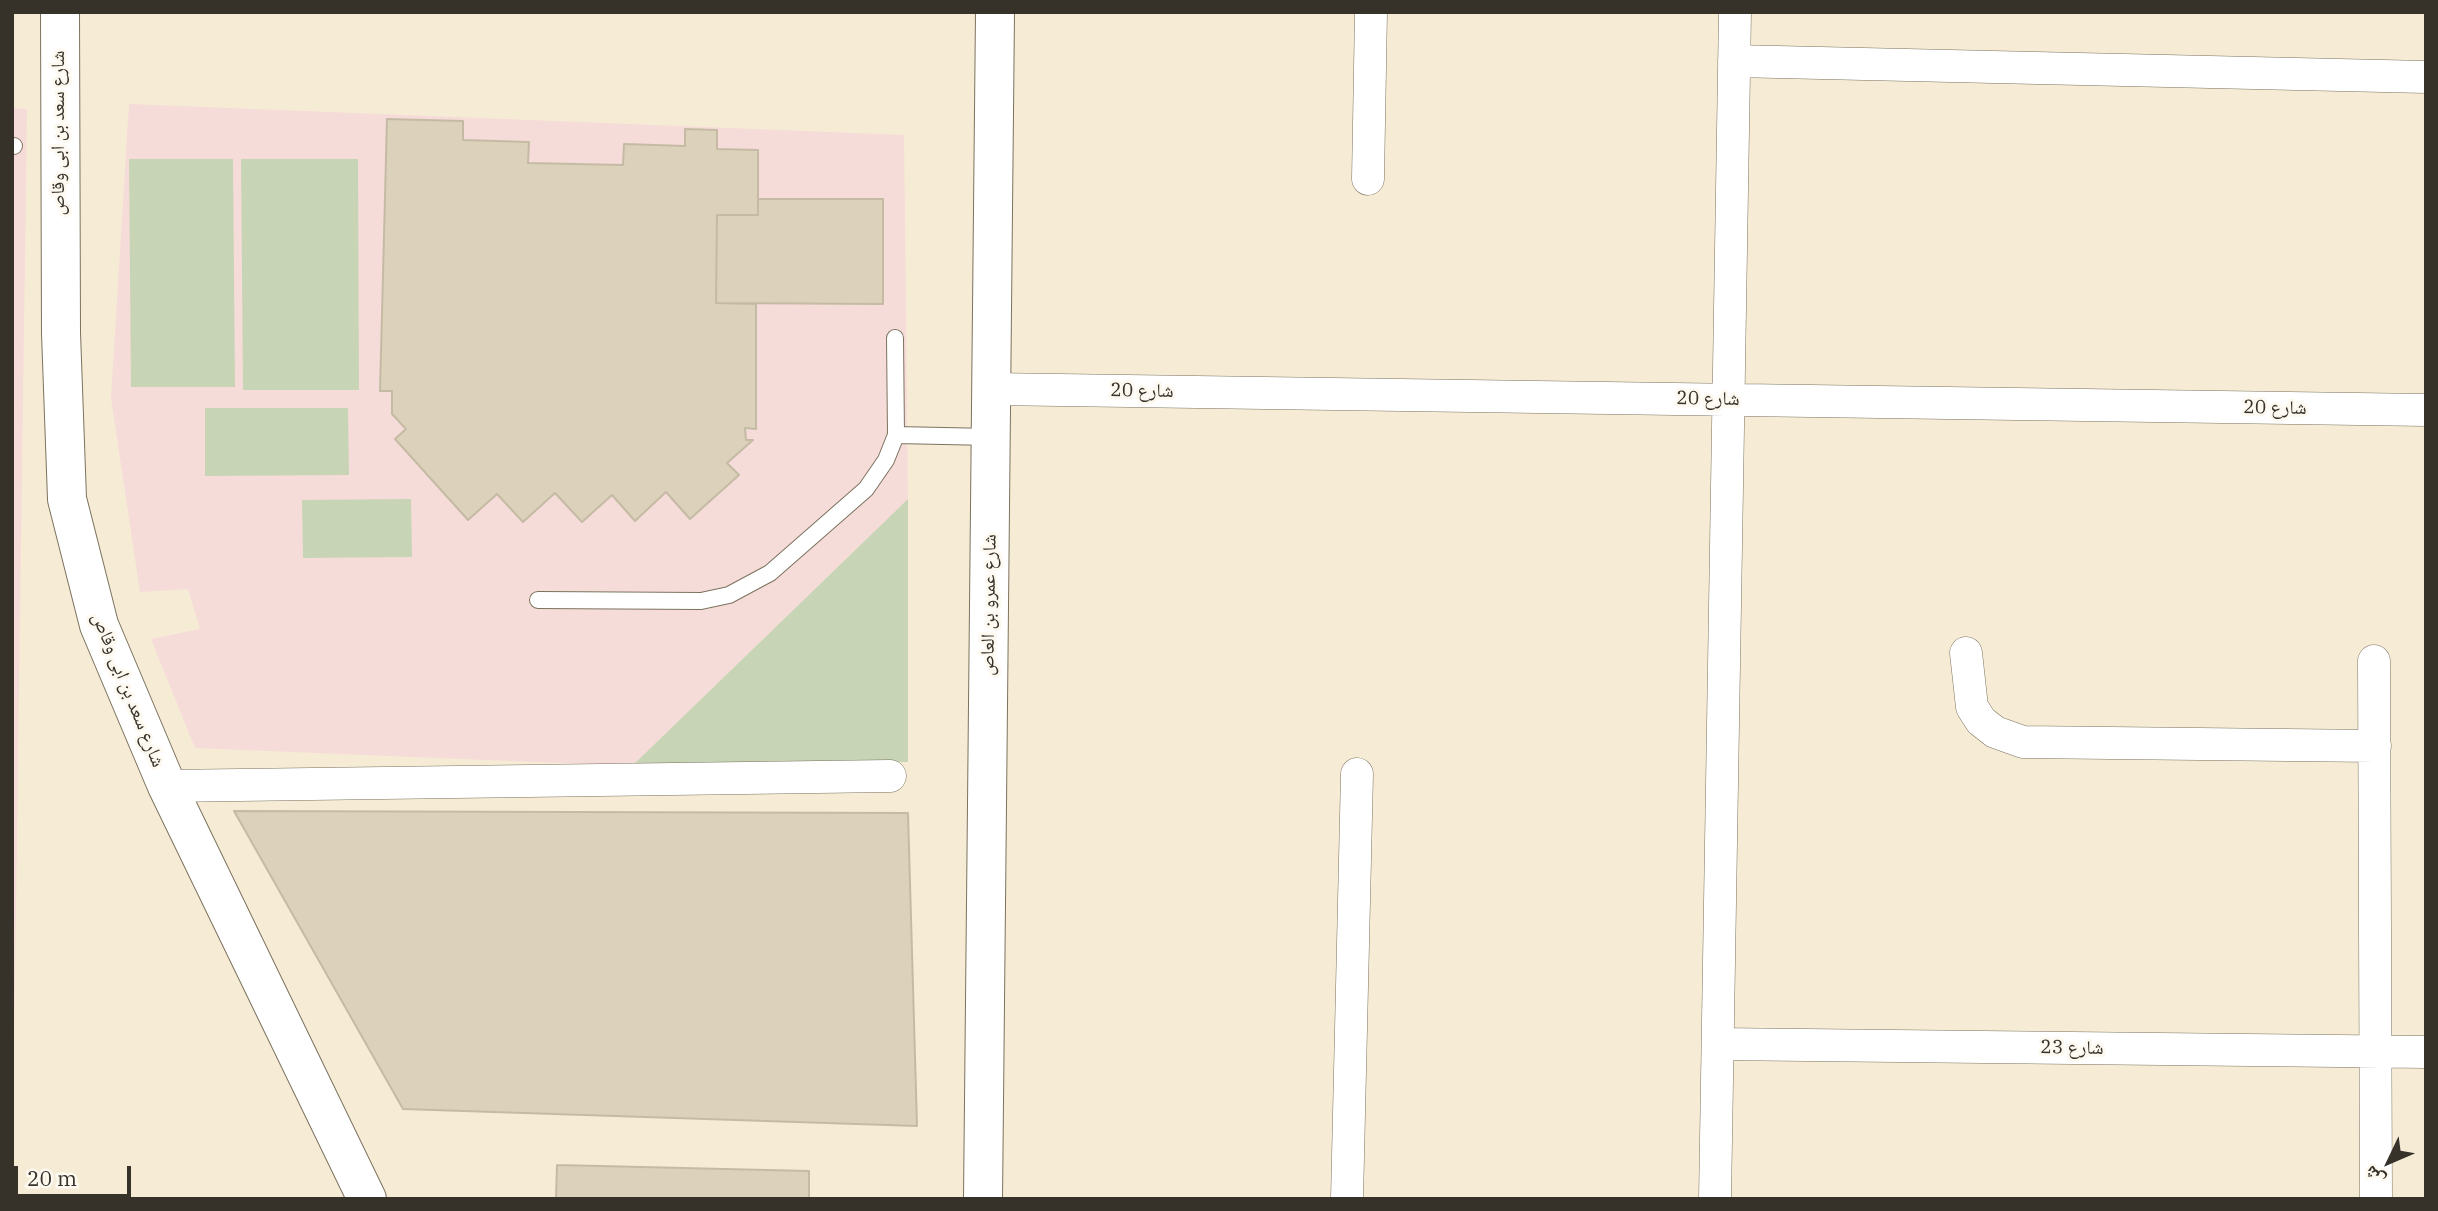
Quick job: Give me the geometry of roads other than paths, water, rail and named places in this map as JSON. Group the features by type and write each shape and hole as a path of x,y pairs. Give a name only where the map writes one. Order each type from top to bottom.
{"street":[{"name":"شارع سعد بن ابى وقاص","path":"60,12 61,333 67,499 99,625 167,786 367,1199"},
{"name":"شارع عمرو بن العاص","path":"983,1199 995,12"},
{"path":"1368,179 1371,12"},
{"path":"1715,1199 1735,12"},
{"path":"1734,61 2426,77"},
{"name":"شارع 20","path":"991,389 2426,410"},
{"path":"1966,653 1972,707 1994,732 2024,742 2375,746"},
{"path":"2374,661 2376,1199"},
{"path":"1347,1199 1357,774"},
{"path":"167,786 890,776"},
{"name":"شارع 23","path":"1718,1044 2426,1052"}],"lane":[{"path":"538,600 701,601 751,586 770,573 866,489 886,460 895,435 895,338"},
{"path":"895,435 991,437"}]}
